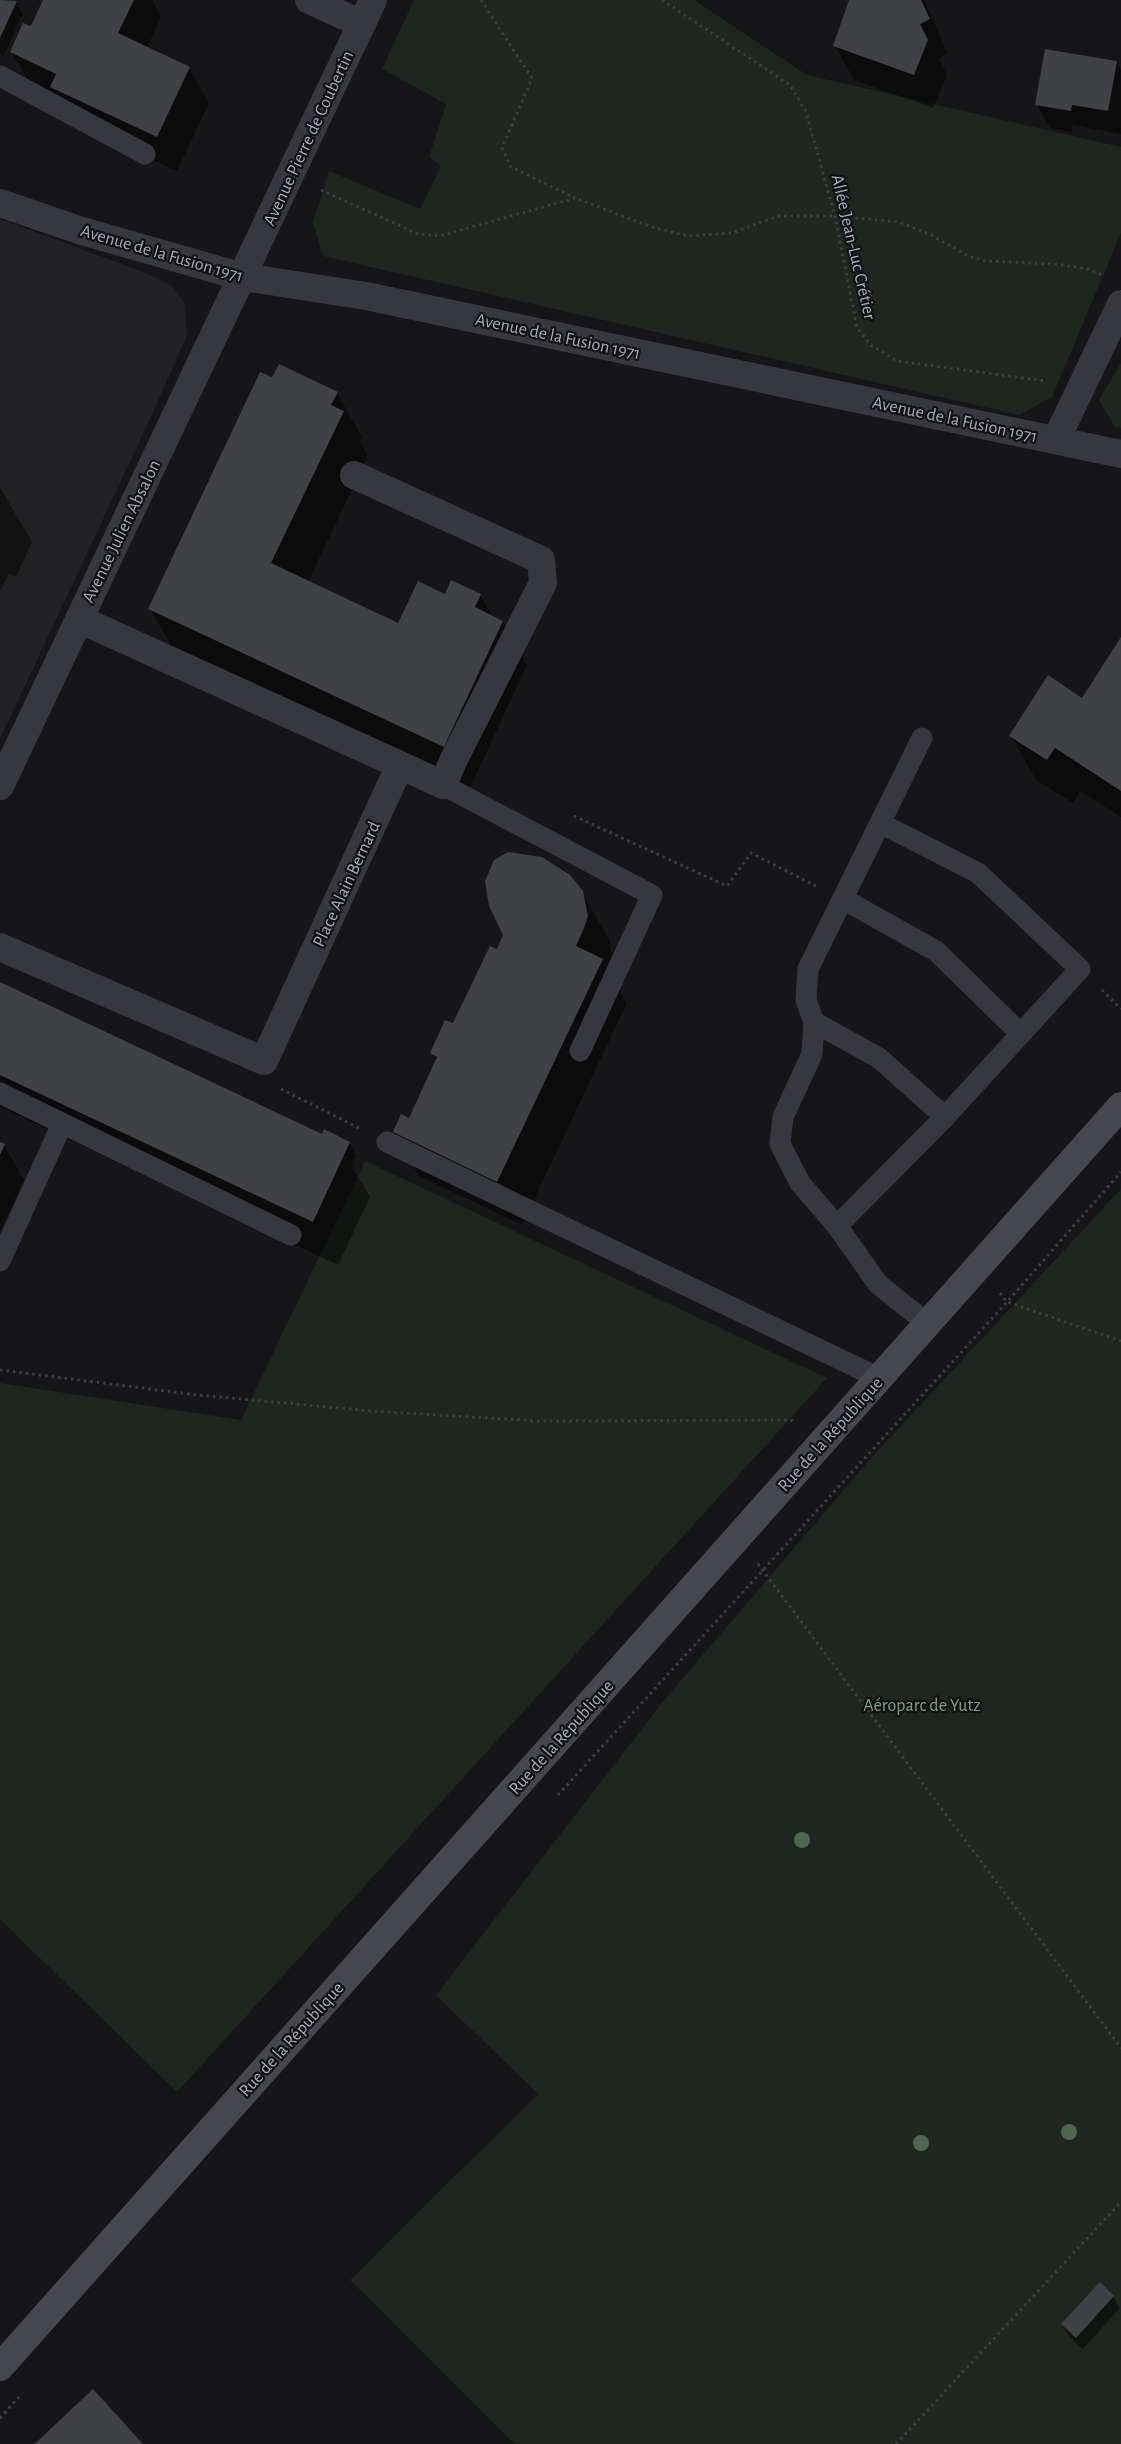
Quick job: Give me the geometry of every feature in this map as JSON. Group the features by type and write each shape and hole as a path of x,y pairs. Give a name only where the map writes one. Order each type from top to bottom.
{"street":[{"path":"309,0 368,12"},
{"name":"Avenue Pierre de Coubertin","path":"242,277 368,12"},
{"name":"Avenue de la Fusion 1971","path":"0,203 82,231 242,277 366,296 1121,454"},
{"name":"Avenue Julien Absalon","path":"0,786 242,277"},
{"path":"1056,440 1121,304"},
{"path":"79,619 443,785 453,761 543,583 541,560 354,475"},
{"name":"Place Alain Bernard","path":"264,1061 400,765"},
{"path":"0,947 264,1061"},
{"name":"Rue de la République","path":"4,2354 738,1537 1121,1106"}],"lane":[{"path":"0,76 145,154"},
{"path":"922,738 808,969 806,1000 814,1022 812,1054 783,1117 780,1144 800,1183 837,1226 878,1284 928,1324"},
{"path":"443,785 652,896 580,1051"},
{"path":"837,1226 945,1117 1080,968 978,873 880,823"},
{"path":"843,899 936,951 1021,1034"},
{"path":"814,1022 879,1058 945,1117"},
{"path":"0,1093 290,1235"},
{"path":"0,1261 62,1124"},
{"path":"387,1142 879,1378"}],"path":[{"path":"481,0 532,78 502,148 511,168 575,198 652,227 687,236 732,233 778,216 835,216 899,222 931,235 968,256 985,261 1054,264 1089,269 1105,276"},
{"name":"Allée Jean-Luc Crétier","path":"662,0 790,85 806,112 835,216 857,328 872,346 897,362 1082,386"},
{"path":"291,175 342,201 418,234 440,236 575,198"},
{"path":"568,813 727,886 750,853 843,899"},
{"path":"264,1061 265,1081 387,1142"},
{"path":"554,1799 1007,1302 1121,1172"},
{"path":"980,1265 1007,1302 1121,1341"},
{"path":"0,1370 197,1395 371,1411 539,1420 791,1420 856,1468"},
{"path":"738,1537 1121,2048"},
{"path":"896,2444 1121,2202"},
{"path":"0,2418 20,2395"}],"shaded area":[{"path":"0,219 141,271 171,285 185,303 187,335 150,419 0,739"}],"green space":[{"path":"414,0 694,0 807,75 1121,147 1121,233 1052,397 1019,415 323,256 313,222 329,171 420,209 441,166 429,157 446,104 382,69"},
{"path":"1121,363 1121,428 1115,427 1099,400"},
{"path":"365,1161 827,1378 177,2092 0,1919 0,1383 241,1420"},
{"name":"Aéroparc de Yutz","path":"1121,1189 1121,2444 515,2444 350,2280 538,2094 436,1995 665,1699 872,1457"}],"building":[{"path":"0,0 17,1 0,38"},
{"path":"43,0 134,0 118,33 190,67 157,137 50,87 56,74 10,52 23,23 31,26"},
{"path":"849,0 921,0 930,19 920,24 928,40 914,75 833,46"},
{"path":"1045,49 1117,61 1108,111 1072,105 1071,111 1035,105"},
{"path":"279,364 338,392 331,405 344,411 271,563 398,623 418,581 445,594 451,580 481,594 475,607 503,621 444,747 148,609 260,372 272,377"},
{"path":"1121,637 1121,791 1055,748 1047,760 1009,736 1048,675 1082,698"},
{"path":"508,852 542,857 570,875 583,891 588,916 576,946 603,959 497,1182 393,1132 401,1114 409,1118 437,1057 430,1053 445,1020 453,1023 490,946 497,949 503,935 489,906 485,881 494,860"},
{"path":"0,982 322,1134 324,1129 350,1142 313,1222 0,1075"},
{"path":"0,1142 5,1144 0,1155"},
{"path":"1100,2282 1114,2296 1076,2338 1061,2324"},
{"path":"93,2389 143,2444 34,2444 40,2439"}]}
